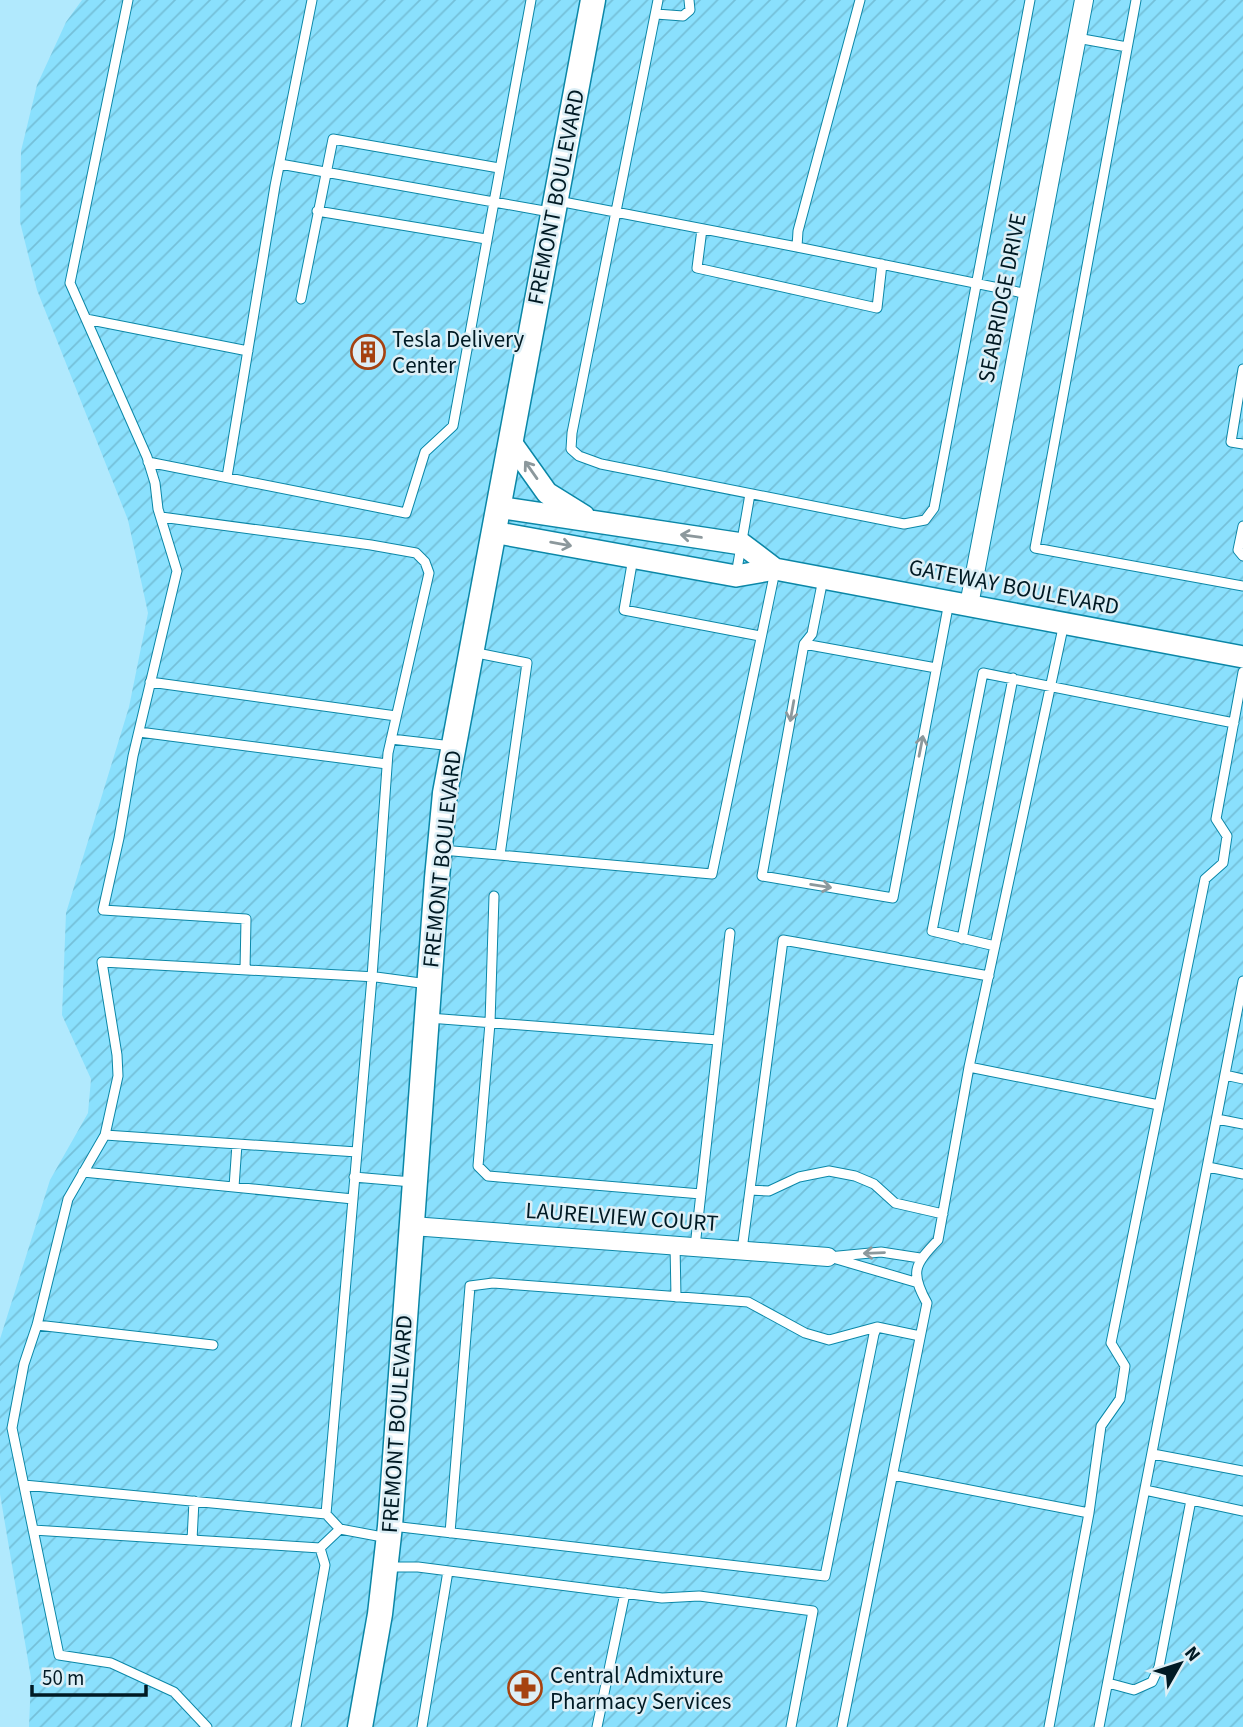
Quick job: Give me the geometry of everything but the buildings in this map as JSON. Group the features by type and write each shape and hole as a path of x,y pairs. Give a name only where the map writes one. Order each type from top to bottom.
{"main road":[{"name":"FREMONT BOULEVARD","path":"360,1727 390,1532 439,850 452,747 593,0"}],"street":[{"name":"SEABRIDGE DRIVE","path":"959,603 1028,295 1084,0"},
{"path":"510,441 547,493 595,522"},
{"name":"GATEWAY BOULEVARD","path":"498,507 742,544 775,569"},
{"name":"GATEWAY BOULEVARD","path":"494,532 736,576 775,569 1243,657"},
{"name":"LAURELVIEW COURT","path":"412,1226 828,1256"}],"lane":[{"path":"128,0 70,283 148,462 177,570 139,732 103,910 246,919 245,970"},
{"path":"227,477 280,164 312,0"},
{"path":"148,462 407,513 425,452 453,426 531,0"},
{"path":"656,0 656,14 615,212 571,449 579,456 601,464 904,524 925,520 934,508 1030,0"},
{"path":"656,14 683,16 690,10 689,0"},
{"path":"797,247 798,231 860,0"},
{"path":"1136,0 1035,548 1243,586"},
{"path":"1077,38 1127,47"},
{"path":"301,299 324,172 333,139 499,168"},
{"path":"280,164 493,202 615,212 1028,295"},
{"path":"317,211 486,239"},
{"path":"702,229 697,268 877,308 882,264"},
{"path":"86,319 248,351"},
{"path":"1243,369 1231,442 1243,444"},
{"path":"736,576 750,494"},
{"path":"161,517 416,553 425,562 429,573 387,764 372,977 326,1514"},
{"path":"1243,526 1238,550 1243,556"},
{"path":"634,556 624,610 760,636"},
{"path":"439,850 712,874 775,569"},
{"path":"824,578 813,634 804,644 762,876 893,898 936,668 959,603"},
{"path":"842,1727 927,1303 915,1282 920,1258 938,1240 969,1067 1064,623"},
{"path":"804,644 936,668"},
{"path":"470,652 527,663 500,855"},
{"path":"1049,1727 1101,1426 1120,1399 1124,1377 1125,1366 1111,1343 1205,879 1223,863 1227,836 1216,819 1243,672"},
{"path":"995,946 932,932 983,673 1234,723"},
{"path":"962,939 1013,678"},
{"path":"150,682 396,716"},
{"path":"139,732 387,764"},
{"path":"391,739 452,747"},
{"path":"494,896 490,1023 478,1166 488,1176 701,1194"},
{"path":"695,1247 730,933"},
{"path":"742,1250 783,940 989,976"},
{"path":"207,1727 174,1692 111,1663 59,1655 12,1427 24,1364 37,1325 68,1199 105,1135 118,1076 102,962 372,977 429,985"},
{"path":"1099,1727 1225,1075 1238,1035 1243,981"},
{"path":"427,1018 718,1040"},
{"path":"969,1067 1160,1105"},
{"path":"1225,1075 1243,1079"},
{"path":"1217,1119 1243,1124"},
{"path":"105,1135 357,1152"},
{"path":"234,1187 237,1144"},
{"path":"1208,1167 1243,1174"},
{"path":"750,1191 769,1191 799,1177 830,1171 855,1176 874,1184 895,1203 943,1214"},
{"path":"83,1172 353,1199"},
{"path":"355,1177 415,1183"},
{"path":"675,1245 676,1297"},
{"path":"828,1256 881,1252 920,1258"},
{"path":"828,1256 915,1282"},
{"path":"450,1533 470,1286 493,1283 748,1301 805,1333 829,1340 877,1327 920,1336"},
{"path":"37,1325 213,1345"},
{"path":"33,1530 320,1548 340,1530 450,1533 825,1576 877,1327"},
{"path":"1153,1454 1243,1471"},
{"path":"893,1475 1088,1513"},
{"path":"24,1485 326,1514 340,1530"},
{"path":"1145,1490 1243,1511"},
{"path":"1108,1683 1134,1690 1152,1682 1159,1667 1191,1500"},
{"path":"192,1540 194,1501"},
{"path":"296,1727 325,1565 320,1548"},
{"path":"386,1567 418,1567 662,1598 699,1595 813,1611 791,1727"},
{"path":"422,1727 448,1571"},
{"path":"597,1727 625,1593"}],"shaded area":[{"path":"82,0 1243,0 1243,1727 29,1727 31,1678 0,1494 0,1339 50,1180 88,1113 91,1079 62,1015 66,913 129,707 148,613 128,520 37,290 20,222 21,151 37,85 66,22"}],"place":[{"name":"Tesla Delivery Center","path":"368,352"},
{"name":"Central Admixture Pharmacy Services","path":"525,1688"}]}
